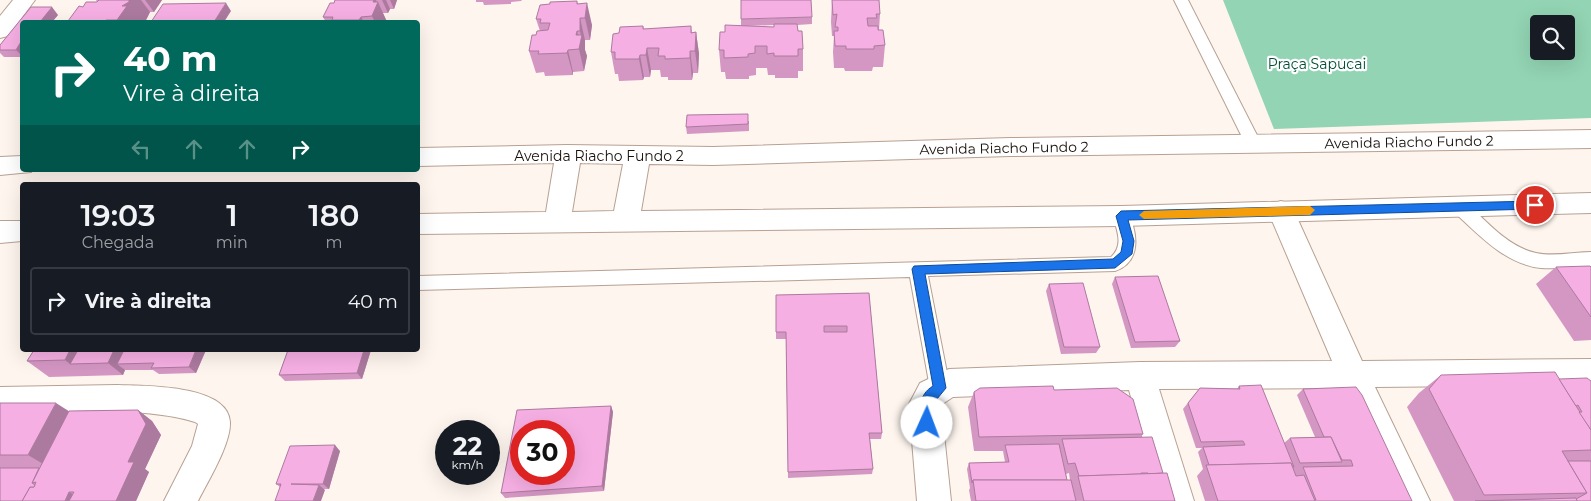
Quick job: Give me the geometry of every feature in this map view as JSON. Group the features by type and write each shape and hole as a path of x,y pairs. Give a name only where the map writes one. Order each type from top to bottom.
{"street":[{"path":"0,31 24,0"},
{"name":"Avenida Riacho Fundo 2","path":"420,157 567,154 637,157 1010,147 1591,139"},
{"path":"557,222 568,170 567,154"},
{"path":"626,222 637,157"},
{"path":"0,166 20,165"},
{"path":"420,224 1121,216 1591,204"},
{"path":"1281,211 1354,376 1413,501"},
{"path":"0,232 20,232"},
{"path":"934,501 926,404 931,394 949,383 1140,376 1589,375"},
{"path":"1140,376 1177,501"},
{"path":"0,401 157,399 185,403 207,411 212,414 214,420 212,435 181,501"}],"lane":[{"path":"1181,0 1254,145"},
{"path":"1460,207 1502,245 1518,253 1537,260 1591,259"},
{"path":"420,283 1115,264 1126,254 1128,241 1121,216"},
{"path":"918,269 940,388"}],"green space":[{"name":"Praça Sapucai","path":"1223,0 1591,0 1591,118 1274,129"}],"building":[{"path":"99,0 129,0 129,2 122,6 127,6 117,20 69,20 79,6 83,7 86,2 97,2"},
{"path":"335,0 374,0 373,2 378,2 372,16 361,17 359,20 332,20 333,17 323,17 330,3 334,3"},
{"path":"741,0 811,0 812,17 741,19"},
{"path":"832,0 879,0 880,14 876,14 877,18 867,18 868,26 878,26 878,30 883,30 885,45 874,46 874,49 846,49 846,46 835,46 834,31 838,31 838,27 835,27 837,14 833,15"},
{"path":"577,1 577,4 587,3 585,18 580,18 580,31 577,31 576,35 582,35 579,49 568,50 567,53 538,54 539,51 529,51 532,35 536,35 537,31 548,30 550,23 540,23 541,19 536,19 540,5 550,4 550,2"},
{"path":"226,3 215,20 152,20 163,4"},
{"path":"31,7 52,7 42,20 20,20"},
{"path":"20,20 20,43 16,50 0,50 0,45"},
{"path":"774,24 797,24 798,31 802,31 803,49 798,49 798,56 774,56 774,53 767,54 767,46 755,46 755,53 748,54 748,57 724,58 724,50 719,50 720,32 725,32 725,25 774,27"},
{"path":"643,26 643,29 691,26 691,33 696,32 695,51 690,51 690,58 665,59 665,56 658,56 659,48 647,48 646,55 640,55 639,59 615,59 615,52 611,52 613,34 619,33 620,27"},
{"path":"748,114 748,124 686,127 687,115"},
{"path":"1556,267 1591,267 1591,317"},
{"path":"1158,276 1180,341 1135,342 1115,277"},
{"path":"1083,283 1100,347 1064,347 1049,284"},
{"path":"869,293 882,433 869,433 873,469 788,472 786,332 776,332 776,295","holes":["824,326 847,326 847,332 824,332"]},
{"path":"33,352 69,352 65,360 27,361"},
{"path":"77,352 113,352 108,363 70,364"},
{"path":"123,352 195,352 189,367 151,368 154,363 117,364"},
{"path":"287,352 363,352 357,373 279,375"},
{"path":"1555,372 1591,430 1591,450 1562,451 1587,493 1484,495 1429,389 1441,375"},
{"path":"1587,378 1591,381 1591,430 1579,412 1582,412 1578,405 1576,406 1559,379"},
{"path":"1261,385 1294,467 1291,463 1209,465 1203,447 1245,445 1243,441 1201,442 1188,403 1200,388 1240,389 1239,386"},
{"path":"1053,386 1054,390 1117,388 1133,399 1143,434 979,437 974,392 980,388"},
{"path":"1356,387 1362,395 1412,501 1314,500 1316,500 1303,467 1353,466 1351,460 1342,460 1331,437 1324,437 1303,389"},
{"path":"0,403 56,403 28,455 0,455"},
{"path":"611,406 602,486 501,493 510,446 510,485 575,485 575,420 515,420 517,410"},
{"path":"138,410 146,424 128,462 134,462 116,501 69,501 74,492 69,492 65,501 22,501 30,487 34,487 36,482 32,483 69,411"},
{"path":"1152,437 1163,473 1079,476 1075,463 1068,464 1062,439"},
{"path":"1331,437 1342,462 1300,463 1290,438"},
{"path":"1059,444 1067,480 973,480 972,483 969,463 1009,462 1005,445"},
{"path":"335,445 323,484 291,484 319,485 313,501 275,501 281,484 276,484 290,446"},
{"path":"1568,461 1591,461 1591,501 1577,501 1576,499 1587,493"},
{"path":"1291,463 1296,476 1304,475 1315,501 1218,501 1206,465"},
{"path":"0,468 39,468 32,483 35,485 34,487 30,487 22,501 0,501"},
{"path":"1167,473 1175,501 1084,501 1078,476"},
{"path":"973,480 1071,480 1076,501 976,501"},
{"path":"1576,498 1577,501 1475,501"}],"slow traffic":[{"path":"1144,215 1310,210"}],"route":[{"path":"927,423 926,404 931,394 940,388 918,269 1115,264 1126,254 1128,241 1121,216 1535,205"}]}
